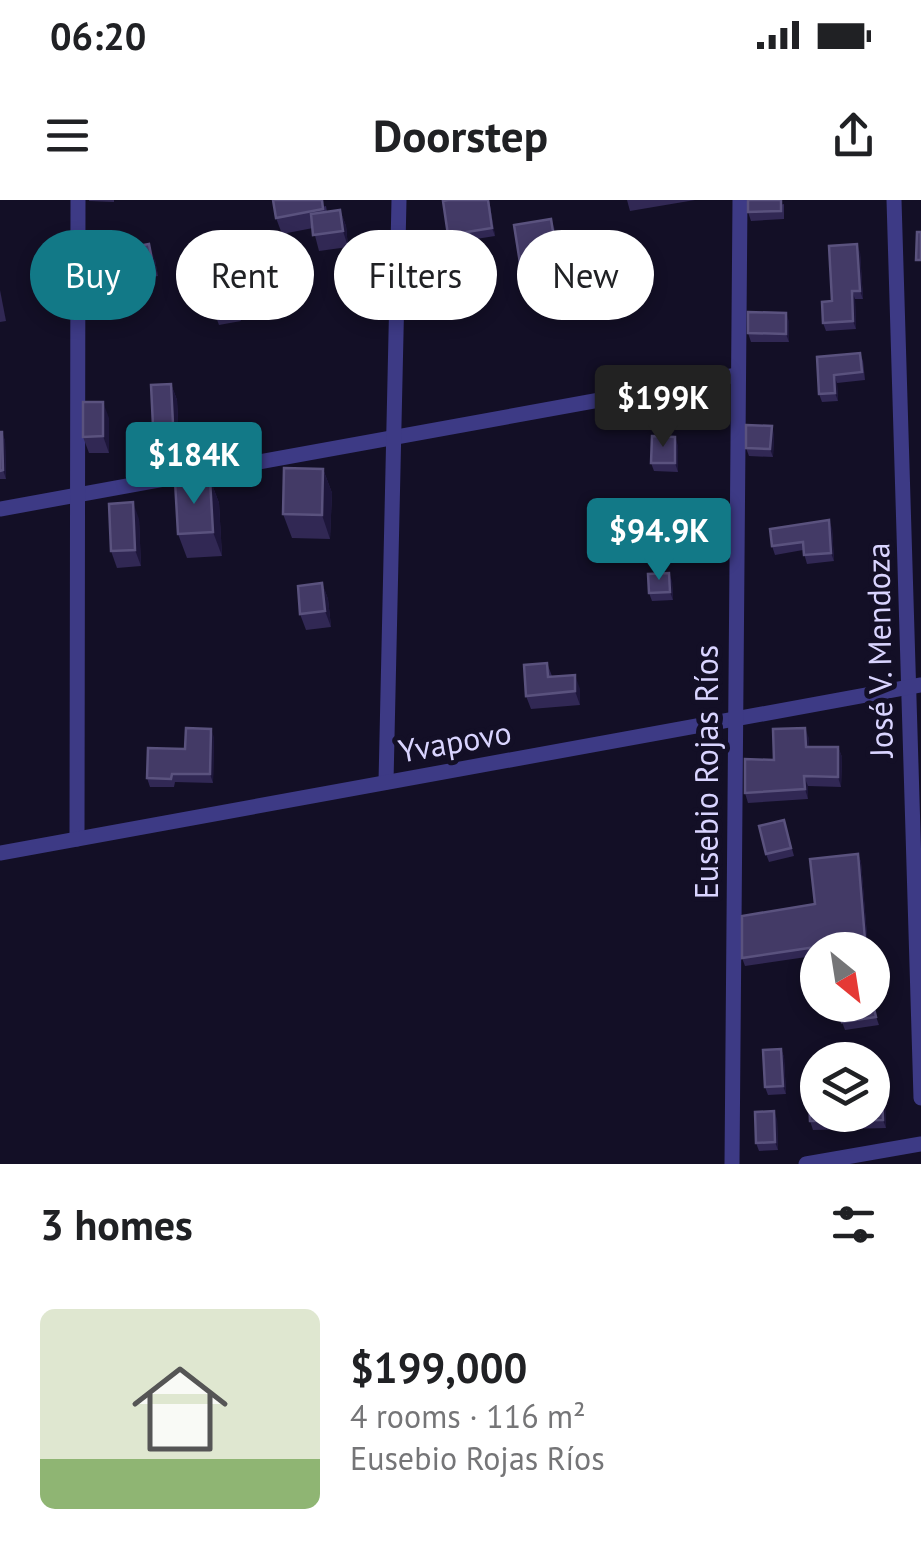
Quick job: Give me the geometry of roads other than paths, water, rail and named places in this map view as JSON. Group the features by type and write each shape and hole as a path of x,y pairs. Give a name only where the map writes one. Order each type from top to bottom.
{"street":[{"path":"78,200 78,839"},
{"path":"386,782 399,200"},
{"name":"Eusebio Rojas Ríos","path":"732,1164 740,200"},
{"name":"José V. Mendoza","path":"894,200 914,686 921,1098"},
{"path":"0,509 737,375"},
{"path":"902,416 921,413"},
{"name":"Yvapovo","path":"0,853 914,686"},
{"path":"806,1164 921,1144"}]}
